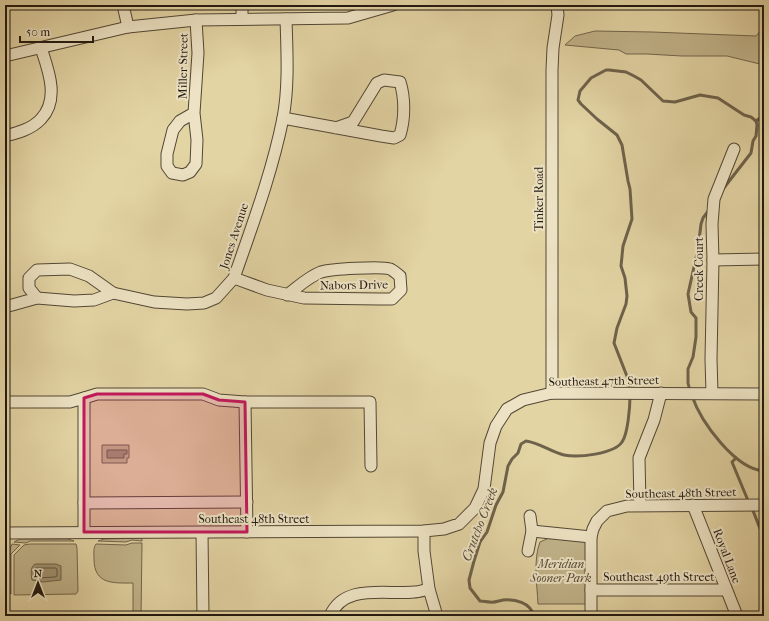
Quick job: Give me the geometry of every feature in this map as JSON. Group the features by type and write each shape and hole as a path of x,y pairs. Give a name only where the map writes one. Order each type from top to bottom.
{"street":[{"path":"123,5 128,27"},
{"path":"242,5 242,19"},
{"path":"5,56 128,27 196,20 348,18 392,5"},
{"name":"Tinker Road","path":"552,393 552,70 553,48 558,15 557,5"},
{"name":"Jones Avenue","path":"38,298 29,288 29,278 36,270 70,269 89,276 113,293 154,302 187,304 204,303 216,298 234,278 268,173 283,118 287,83 286,19"},
{"name":"Miller Street","path":"194,113 180,121 173,130 167,154 168,166 172,173 183,175 190,172 196,164 197,140 194,113 198,53 196,20"},
{"path":"5,136 28,128 41,119 47,110 51,99 51,82 41,48"},
{"path":"283,118 336,128 394,138 400,135 403,125 404,93 400,82 384,80 377,83 352,122 336,128"},
{"name":"Creek Court","path":"712,393 712,224 714,199 734,149"},
{"path":"713,260 764,259"},
{"name":"Nabors Drive","path":"234,278 267,290 287,295 304,298 392,299 401,290 400,276 390,269 378,268 340,269 322,272 308,278 287,295"},
{"path":"5,307 38,298 74,301 94,300 113,293"},
{"name":"Southeast 47th Street","path":"484,489 490,443 496,426 507,409 523,400 552,393 764,394"},
{"path":"640,505 639,458 654,420 662,393"},
{"path":"5,402 70,402 97,394 203,394 219,400 245,402 370,402 371,466"},
{"path":"84,398 84,532"},
{"path":"245,402 247,532"},
{"name":"Southeast 48th Street","path":"5,533 424,531 444,529 459,524 475,508 484,489"},
{"path":"84,503 247,502"},
{"name":"Southeast 48th Street","path":"591,537 596,522 601,515 614,508 640,505 764,505"},
{"name":"Royal Lane","path":"693,505 737,616"},
{"path":"528,551 532,531 530,516"},
{"path":"424,531 424,551 429,589 436,616"},
{"path":"532,531 591,537 591,616"},
{"path":"202,532 203,616"},
{"path":"330,616 337,604 344,598 361,593 414,592 429,589"},
{"name":"Southeast 49th Street","path":"591,590 726,590"}],"highlighted area":[{"path":"97,394 203,394 219,400 245,402 247,532 84,532 84,398"}],"green space":[{"path":"763,5 764,65 727,56 626,54 619,50 565,45 575,36 595,31 756,36 763,28"},
{"path":"102,445 129,445 129,458 127,458 127,463 102,463"},
{"path":"142,538 142,541 98,541 104,539"},
{"name":"Meridian Sooner Park","path":"549,538 583,541 586,543 587,604 538,604 536,572 538,549 540,542"},
{"path":"20,539 68,539 74,541 14,542"},
{"path":"132,543 142,543 141,616 133,616 133,583 112,582 101,578 97,574 94,559 94,547 96,544 126,545"},
{"path":"12,544 20,545 11,554 11,594 10,549"},
{"path":"76,544 78,591 76,594 14,595 14,555 24,545"}],"water":[{"path":"107,450 127,450 127,454 124,454 124,458 107,458"},
{"path":"56,564 61,566 61,580 43,582 32,580 31,574 33,565"}],"waterway":[{"name":"Crutcho Creek","path":"630,390 630,384 614,343 627,296 625,278 621,266 623,246 632,219 630,189 622,145 617,135 581,104 578,100 580,91 591,78 606,70 626,72 641,80 663,101 675,102 700,95 718,98 756,121"},
{"name":"Crutcho Creek","path":"756,121 764,115"},
{"path":"723,189 751,153 753,141 756,136 756,121"},
{"path":"690,391 688,383 688,369 693,357 696,337 696,318 691,312 688,294 698,249 701,224 703,218 709,210"},
{"name":"Crutcho Creek","path":"534,616 529,607 522,602 512,600 493,602 480,601 470,588 469,580 474,561 480,542 487,532 496,505 503,492 508,466 518,453 521,444 526,441 559,454 570,456 595,454 612,450 622,442 626,433 630,396"},
{"path":"692,396 696,407 711,431 720,442 742,462 753,468 764,471"},
{"path":"736,458 732,462 749,503"},
{"path":"752,508 764,539"}]}
